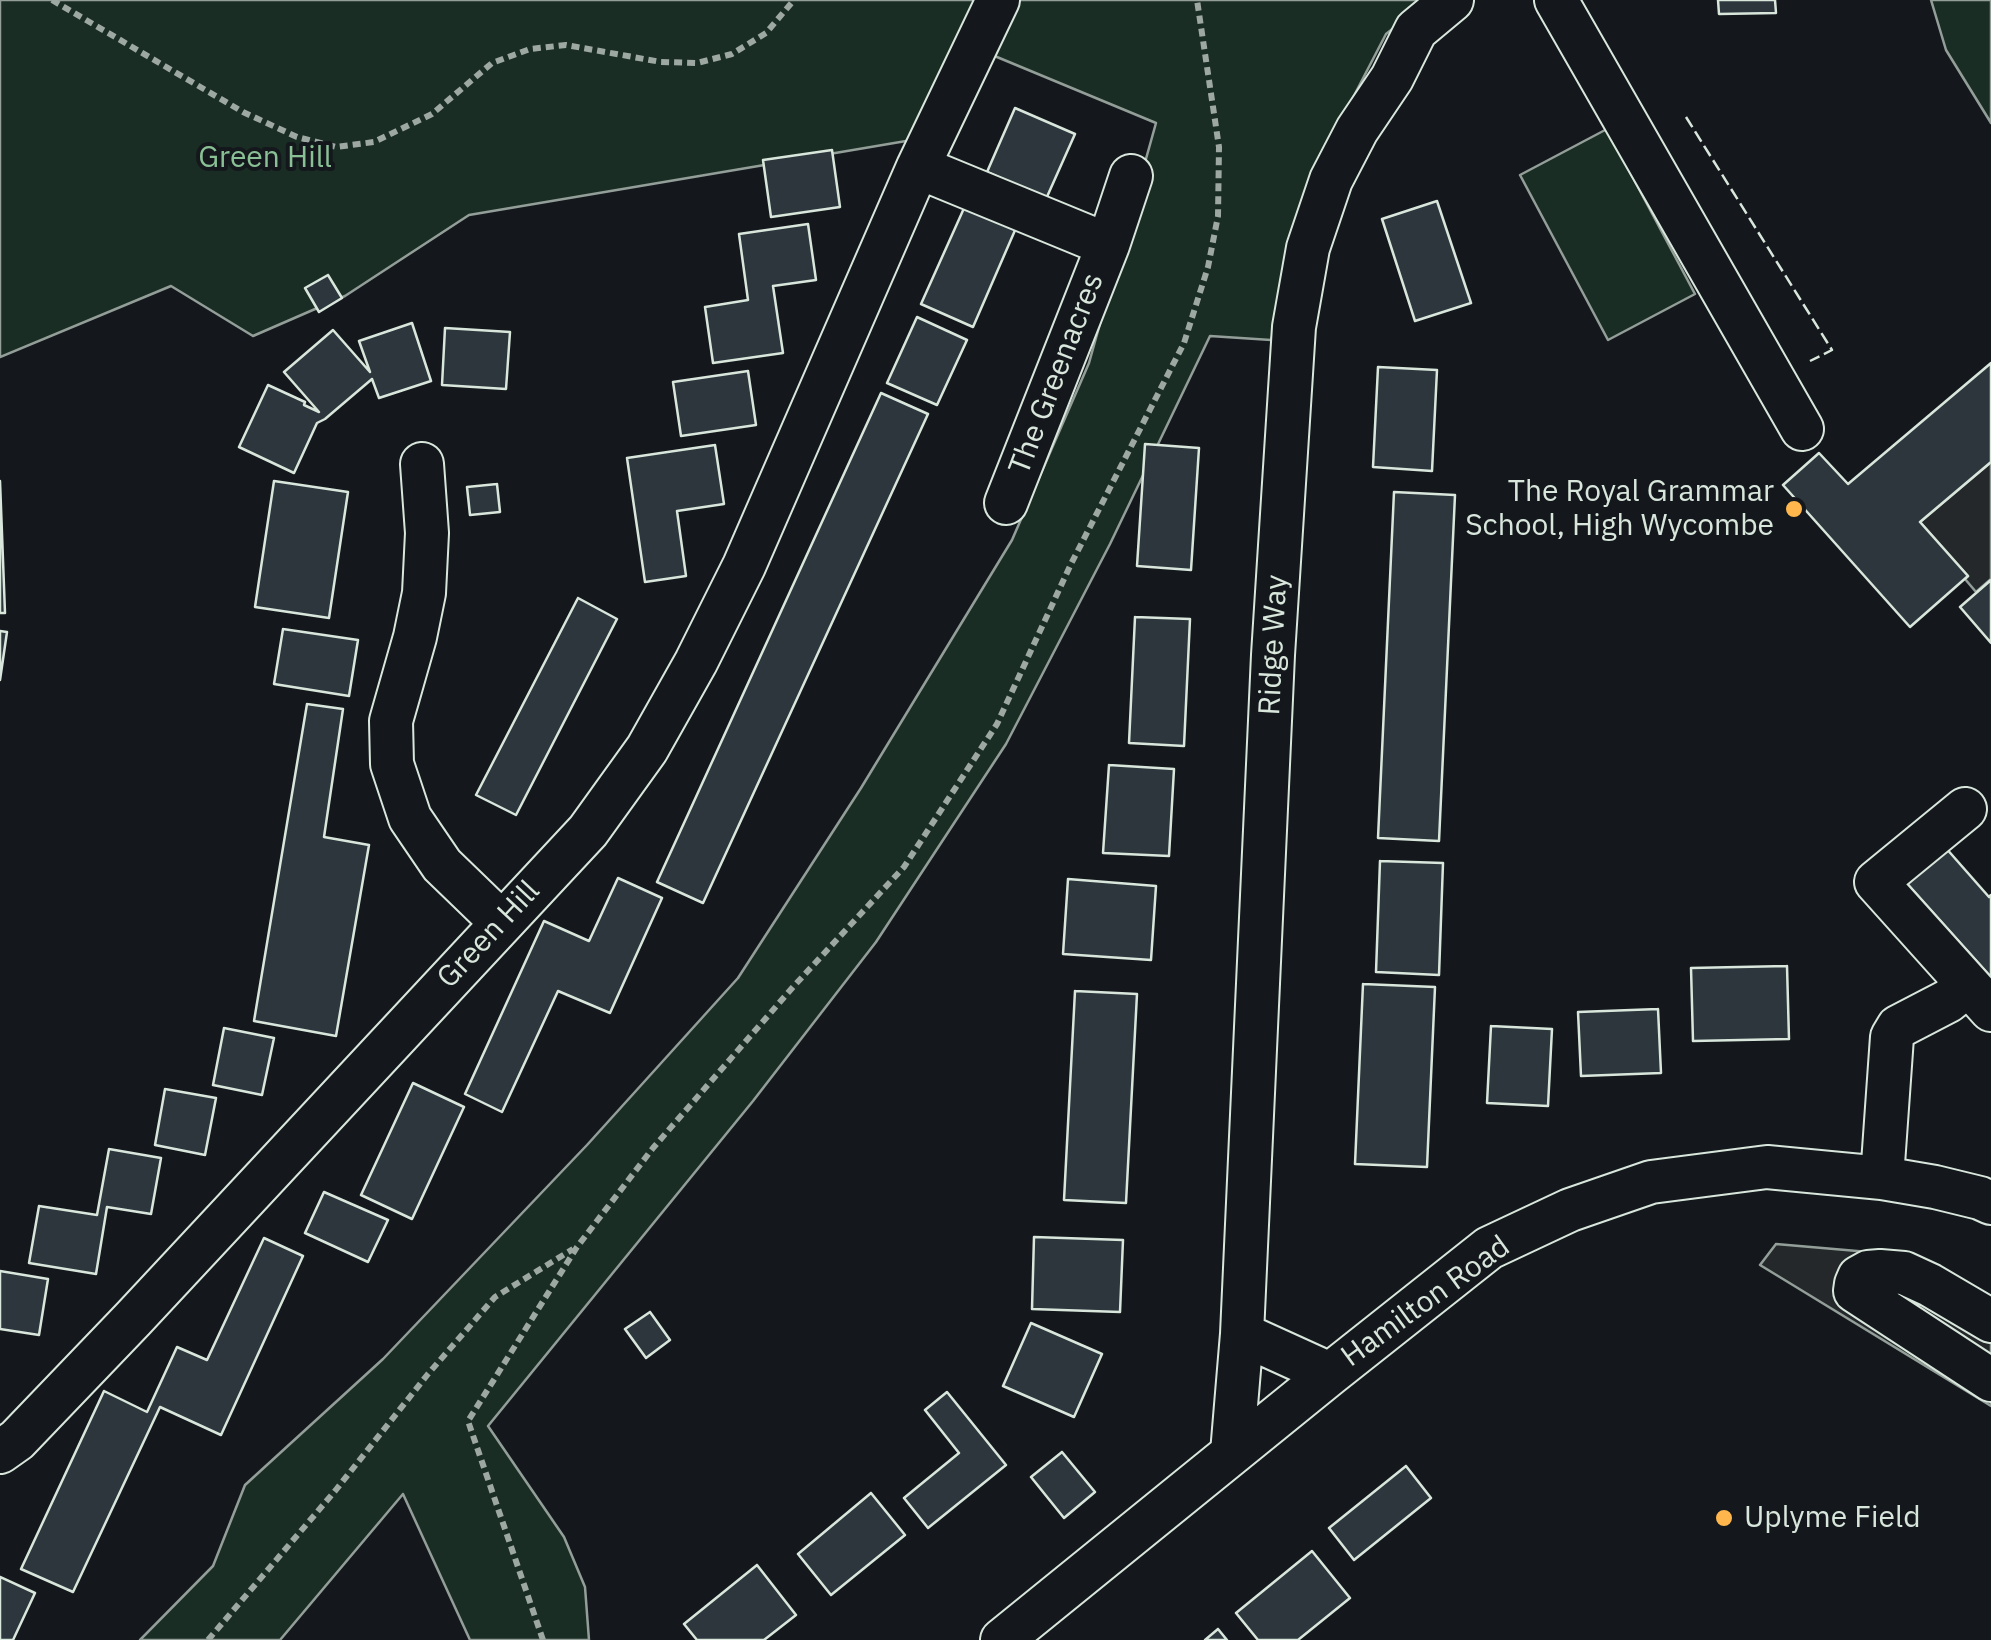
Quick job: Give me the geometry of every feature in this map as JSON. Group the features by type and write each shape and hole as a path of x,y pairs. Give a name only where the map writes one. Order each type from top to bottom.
{"street":[{"name":"Green Hill","path":"0,1452 29,1428 133,1319 588,831 647,749 744,566 918,168 998,0"},
{"name":"Ridge Way","path":"1232,1454 1242,1334 1272,655 1294,327 1308,248 1331,180 1416,30 1452,0"},
{"path":"1556,0 1802,429"},
{"name":"The Greenacres","path":"918,168 1108,244"},
{"name":"The Greenacres","path":"1006,503 1132,176"},
{"path":"422,464 427,533 424,593 392,720 392,764 410,818 442,864 501,922"},
{"path":"1965,809 1876,882 1979,998"},
{"path":"1882,1178 1892,1038 1898,1027 1948,1001 1979,998"},
{"name":"Hamilton Road","path":"1002,1640 1489,1248 1570,1210 1651,1182 1767,1166 1882,1178 1935,1187 1991,1204"},
{"path":"1991,1321 1904,1273 1868,1272 1856,1284 1855,1290 1991,1380"},
{"path":"1242,1334 1330,1374"}],"path":[{"path":"52,0 243,112 297,138 336,147 374,142 432,114 492,64 530,49 566,45 661,62 697,64 732,54 766,34 794,0"},
{"path":"543,1640 468,1421 576,1247 652,1148 904,867 997,724 1071,564 1184,344 1208,267 1218,216 1219,147 1197,0"},
{"path":"208,1640 428,1374 496,1298 576,1247"}],"green space":[{"path":"0,0 1429,0 1386,34 1317,167 1271,340 1210,336 1110,544 1006,744 876,942 753,1101 488,1426 564,1537 585,1587 589,1640 470,1640 403,1494 280,1640 140,1640 213,1566 245,1485 383,1359 587,1145 738,978 861,788 1012,540 1089,363 1156,123 956,40 912,140 469,215 345,296 253,336 171,286 0,357"},
{"path":"1931,0 1991,0 1991,123 1946,50"},
{"path":"1607,129 1695,294 1608,340 1520,175"}],"shaded area":[{"path":"1991,462 1991,579 1976,592 1965,579 1968,576 1920,522"},
{"path":"1776,1244 1915,1256 1991,1296 1991,1406 1760,1265"}],"building":[{"path":"1718,0 1775,0 1776,13 1719,14"},
{"path":"1015,108 1075,134 1046,199 987,172"},
{"path":"832,150 840,207 771,217 763,160"},
{"path":"1437,201 1471,303 1415,321 1382,219"},
{"path":"965,206 1016,228 973,327 921,304"},
{"path":"808,224 816,280 773,286 783,353 713,363 705,307 748,300 739,234"},
{"path":"328,275 342,298 319,312 305,288"},
{"path":"917,317 967,340 937,405 887,383"},
{"path":"412,323 431,381 379,398 372,379 317,423 294,473 239,447 268,385 319,412 284,372 333,330 370,372 359,341"},
{"path":"445,328 510,332 506,389 442,385"},
{"path":"1991,363 1991,462 1920,522 1968,576 1910,627 1783,485 1819,453 1848,484"},
{"path":"1378,367 1437,370 1432,471 1373,467"},
{"path":"748,371 756,425 681,436 673,382"},
{"path":"881,393 928,414 703,903 657,882"},
{"path":"1145,444 1199,448 1191,570 1137,566"},
{"path":"715,445 724,504 677,511 686,576 645,582 627,458"},
{"path":"0,481 5,613 0,613"},
{"path":"274,481 348,492 329,618 255,607"},
{"path":"497,484 500,512 470,515 467,487"},
{"path":"1394,492 1455,495 1439,841 1378,838"},
{"path":"1991,580 1991,643 1960,607"},
{"path":"578,598 617,619 516,815 476,795"},
{"path":"1135,617 1190,619 1184,746 1129,743"},
{"path":"283,629 358,640 349,696 274,684"},
{"path":"0,631 7,632 0,680"},
{"path":"307,704 343,709 324,837 369,845 336,1036 254,1021"},
{"path":"1109,765 1174,769 1169,856 1103,853"},
{"path":"1945,847 1991,895 1991,977 1904,880"},
{"path":"1380,861 1443,863 1439,975 1376,972"},
{"path":"618,878 662,898 610,1013 558,991 502,1112 465,1094 544,921 589,941"},
{"path":"1068,879 1156,886 1151,960 1063,954"},
{"path":"1787,966 1789,1039 1693,1041 1691,968"},
{"path":"1363,984 1435,987 1427,1167 1355,1164"},
{"path":"1075,991 1137,994 1126,1203 1064,1200"},
{"path":"1658,1009 1661,1073 1581,1076 1578,1012"},
{"path":"1491,1026 1552,1029 1548,1106 1487,1103"},
{"path":"224,1028 274,1038 262,1095 213,1085"},
{"path":"413,1083 464,1107 412,1219 361,1195"},
{"path":"165,1089 216,1098 205,1155 155,1145"},
{"path":"109,1149 161,1158 151,1214 107,1207 96,1274 29,1263 39,1206 97,1215"},
{"path":"324,1192 388,1220 368,1262 305,1233"},
{"path":"1034,1237 1123,1240 1120,1312 1032,1309"},
{"path":"264,1238 303,1256 221,1435 160,1407 73,1592 21,1569 104,1391 147,1412 177,1347 207,1360"},
{"path":"0,1271 48,1279 39,1335 0,1329"},
{"path":"650,1312 670,1340 646,1358 625,1329"},
{"path":"1031,1323 1102,1354 1074,1417 1003,1386"},
{"path":"947,1392 1006,1465 928,1528 904,1498 959,1453 925,1410"},
{"path":"1062,1452 1095,1492 1064,1518 1031,1477"},
{"path":"1406,1466 1431,1498 1354,1560 1329,1528"},
{"path":"871,1493 905,1535 831,1595 798,1554"},
{"path":"1312,1551 1350,1598 1298,1640 1258,1640 1236,1613"},
{"path":"757,1565 796,1615 764,1640 697,1640 684,1624"},
{"path":"0,1577 35,1593 13,1640 0,1640"},
{"path":"1218,1629 1227,1640 1205,1640"}],"fence":[{"path":"1686,117 1832,350 1810,361"}],"place":[{"name":"The Royal Grammar School, High Wycombe","path":"1794,509"},
{"name":"Uplyme Field","path":"1724,1518"}]}
